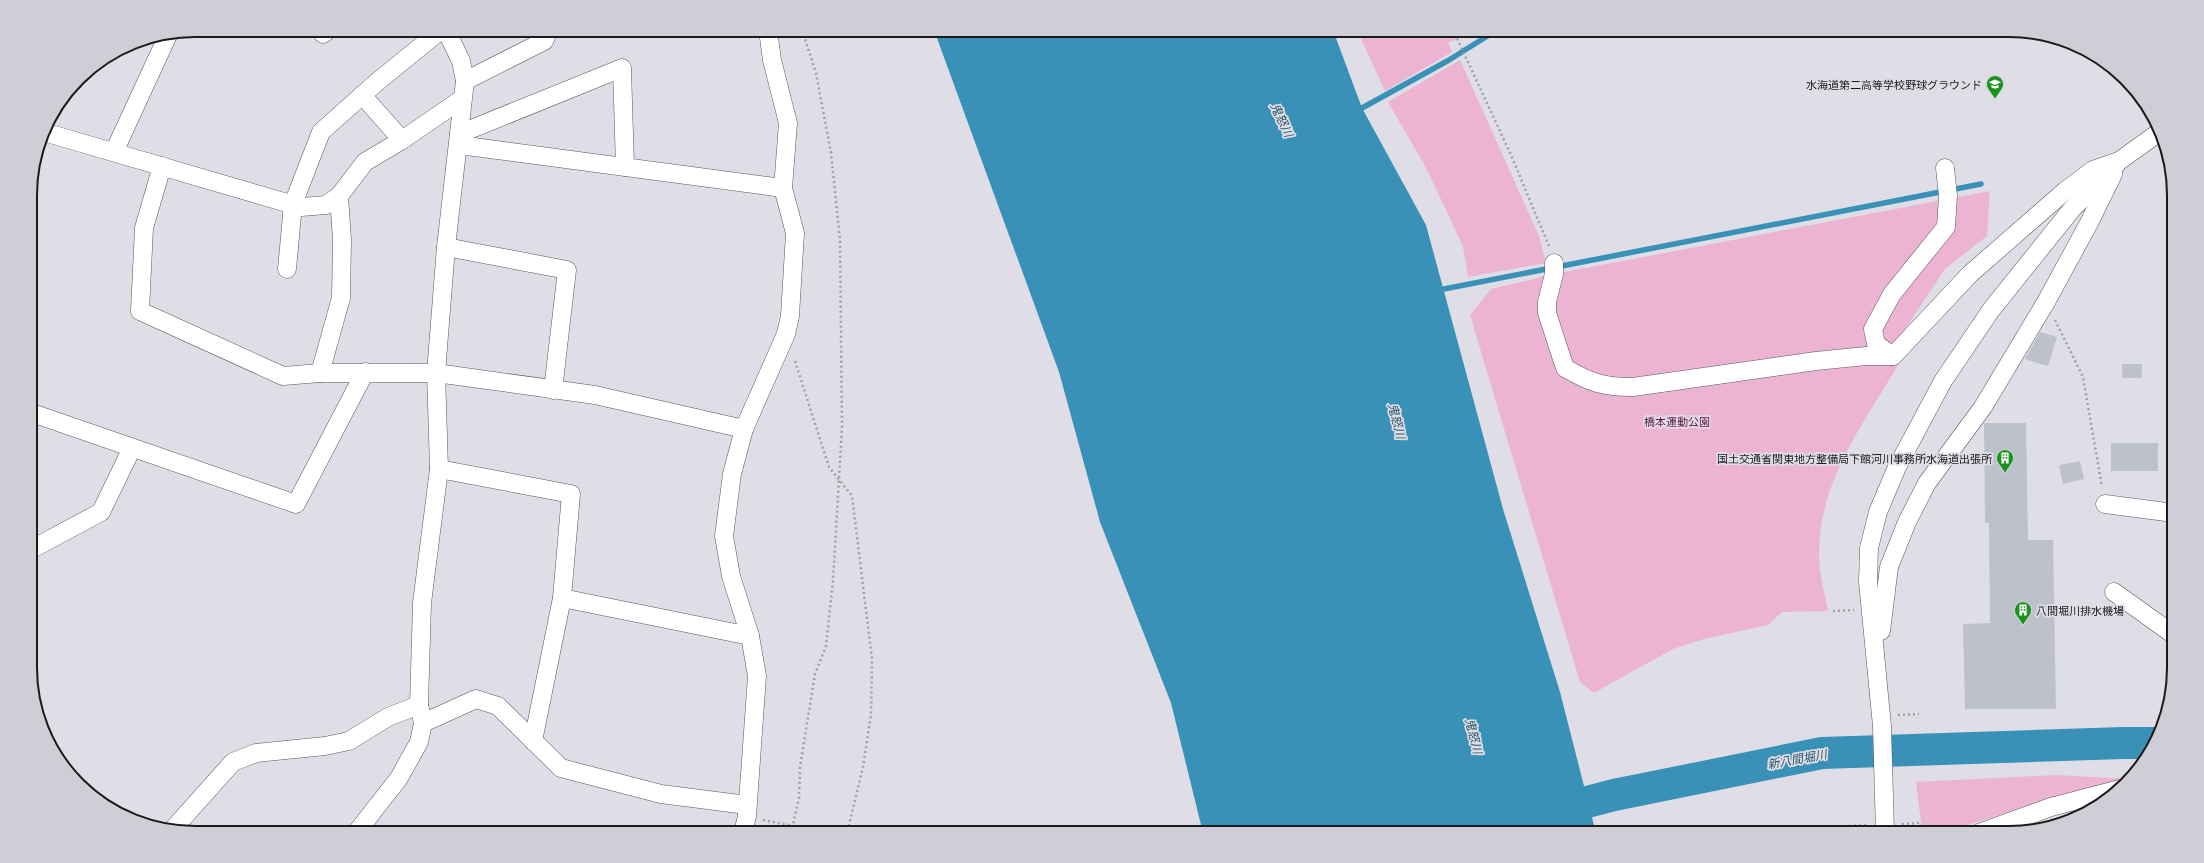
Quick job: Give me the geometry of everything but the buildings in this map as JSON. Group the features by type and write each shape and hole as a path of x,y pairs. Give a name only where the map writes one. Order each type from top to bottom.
{"street":[{"path":"286,269 293,204 321,132 362,95 432,37"},
{"path":"361,826 399,778 419,742 423,723 419,706 422,603 438,469 436,373 446,247 465,82 461,61 449,37"},
{"path":"465,82 544,41 546,37"},
{"path":"423,723 476,700 498,706 561,768 746,818 757,676 750,636 731,576 724,536 732,474 744,428 786,334 790,316 795,233 783,188 788,123 772,60 769,37"},
{"path":"114,152 166,40"},
{"path":"459,140 622,68 625,167"},
{"path":"362,95 402,140"},
{"path":"49,133 301,207 326,204 339,196 365,162 402,140 462,99"},
{"path":"1884,826 1882,726 1868,582 1870,548 1878,512 1897,467 1943,381 1991,310 2072,209 2120,161 2155,135"},
{"path":"459,140 625,167 783,188"},
{"path":"1893,356 1907,339 1970,274 2066,191 2093,170 2120,161"},
{"path":"1876,668 1889,567 1907,522 1927,483 1983,407 2046,302 2089,223 2120,161"},
{"path":"162,166 144,228 140,311 283,376 365,372 436,373 595,395 744,428"},
{"path":"1893,356 1876,344 1873,328 1892,294 1946,227 1946,183"},
{"path":"320,373 341,298 342,240 339,196"},
{"path":"446,247 567,270 553,390"},
{"path":"1554,268 1547,302 1547,313 1565,368 1584,379 1608,387 1633,387 1816,361 1866,356 1893,356"},
{"path":"37,415 296,504 365,372"},
{"path":"37,546 101,512 132,448"},
{"path":"438,469 571,494 562,598 533,740"},
{"path":"2105,504 2167,512"},
{"path":"2114,592 2167,630"},
{"path":"562,598 750,636"},
{"path":"176,825 233,762 256,753 325,746 349,740 388,717 419,706"},
{"path":"1998,826 2051,807 2105,793"}],"path":[{"path":"746,818 793,826 799,798 800,768 815,674 826,646 833,581 842,427 840,240 831,153 816,73 804,37"},
{"path":"1456,37 1544,232 1554,268"},
{"path":"2046,302 2083,377 2105,504"},
{"path":"786,334 829,467 852,496 872,659 871,715 864,767 849,826"}],"green space":[{"path":"1360,37 1460,37 1448,43 1452,52 1385,91"},
{"path":"1460,60 1539,236 1546,263 1468,277 1463,247 1447,212 1425,166 1388,102"},
{"name":"橋本運動公園","path":"1990,191 1987,236 1945,269 1894,346 1898,365 1844,457 1834,481 1825,506 1820,532 1819,560 1821,579 1828,611 1782,612 1768,625 1704,639 1673,649 1594,693 1580,682 1470,315 1491,289 1554,274"},
{"path":"2056,775 2122,779 2119,781 2050,799 1965,826 1921,826 1916,782"}],"water":[{"name":"鬼怒川","path":"937,37 1336,37 1362,108 1426,225 1503,509 1560,692 1594,826 1201,826 1171,703 1100,522 1059,372"}],"waterway":[{"path":"1362,108 1449,60 1486,37"},
{"path":"1444,289 1981,184"},
{"name":"新八間堀川","path":"1545,813 1614,795 1822,753 2148,743"}],"place":[{"name":"水海道第二高等学校野球グラウンド","path":"1995,99"},
{"name":"国土交通省関東地方整備局下館河川事務所水海道出張所","path":"2005,473"},
{"name":"八間堀川排水機場","path":"2023,625"}]}
